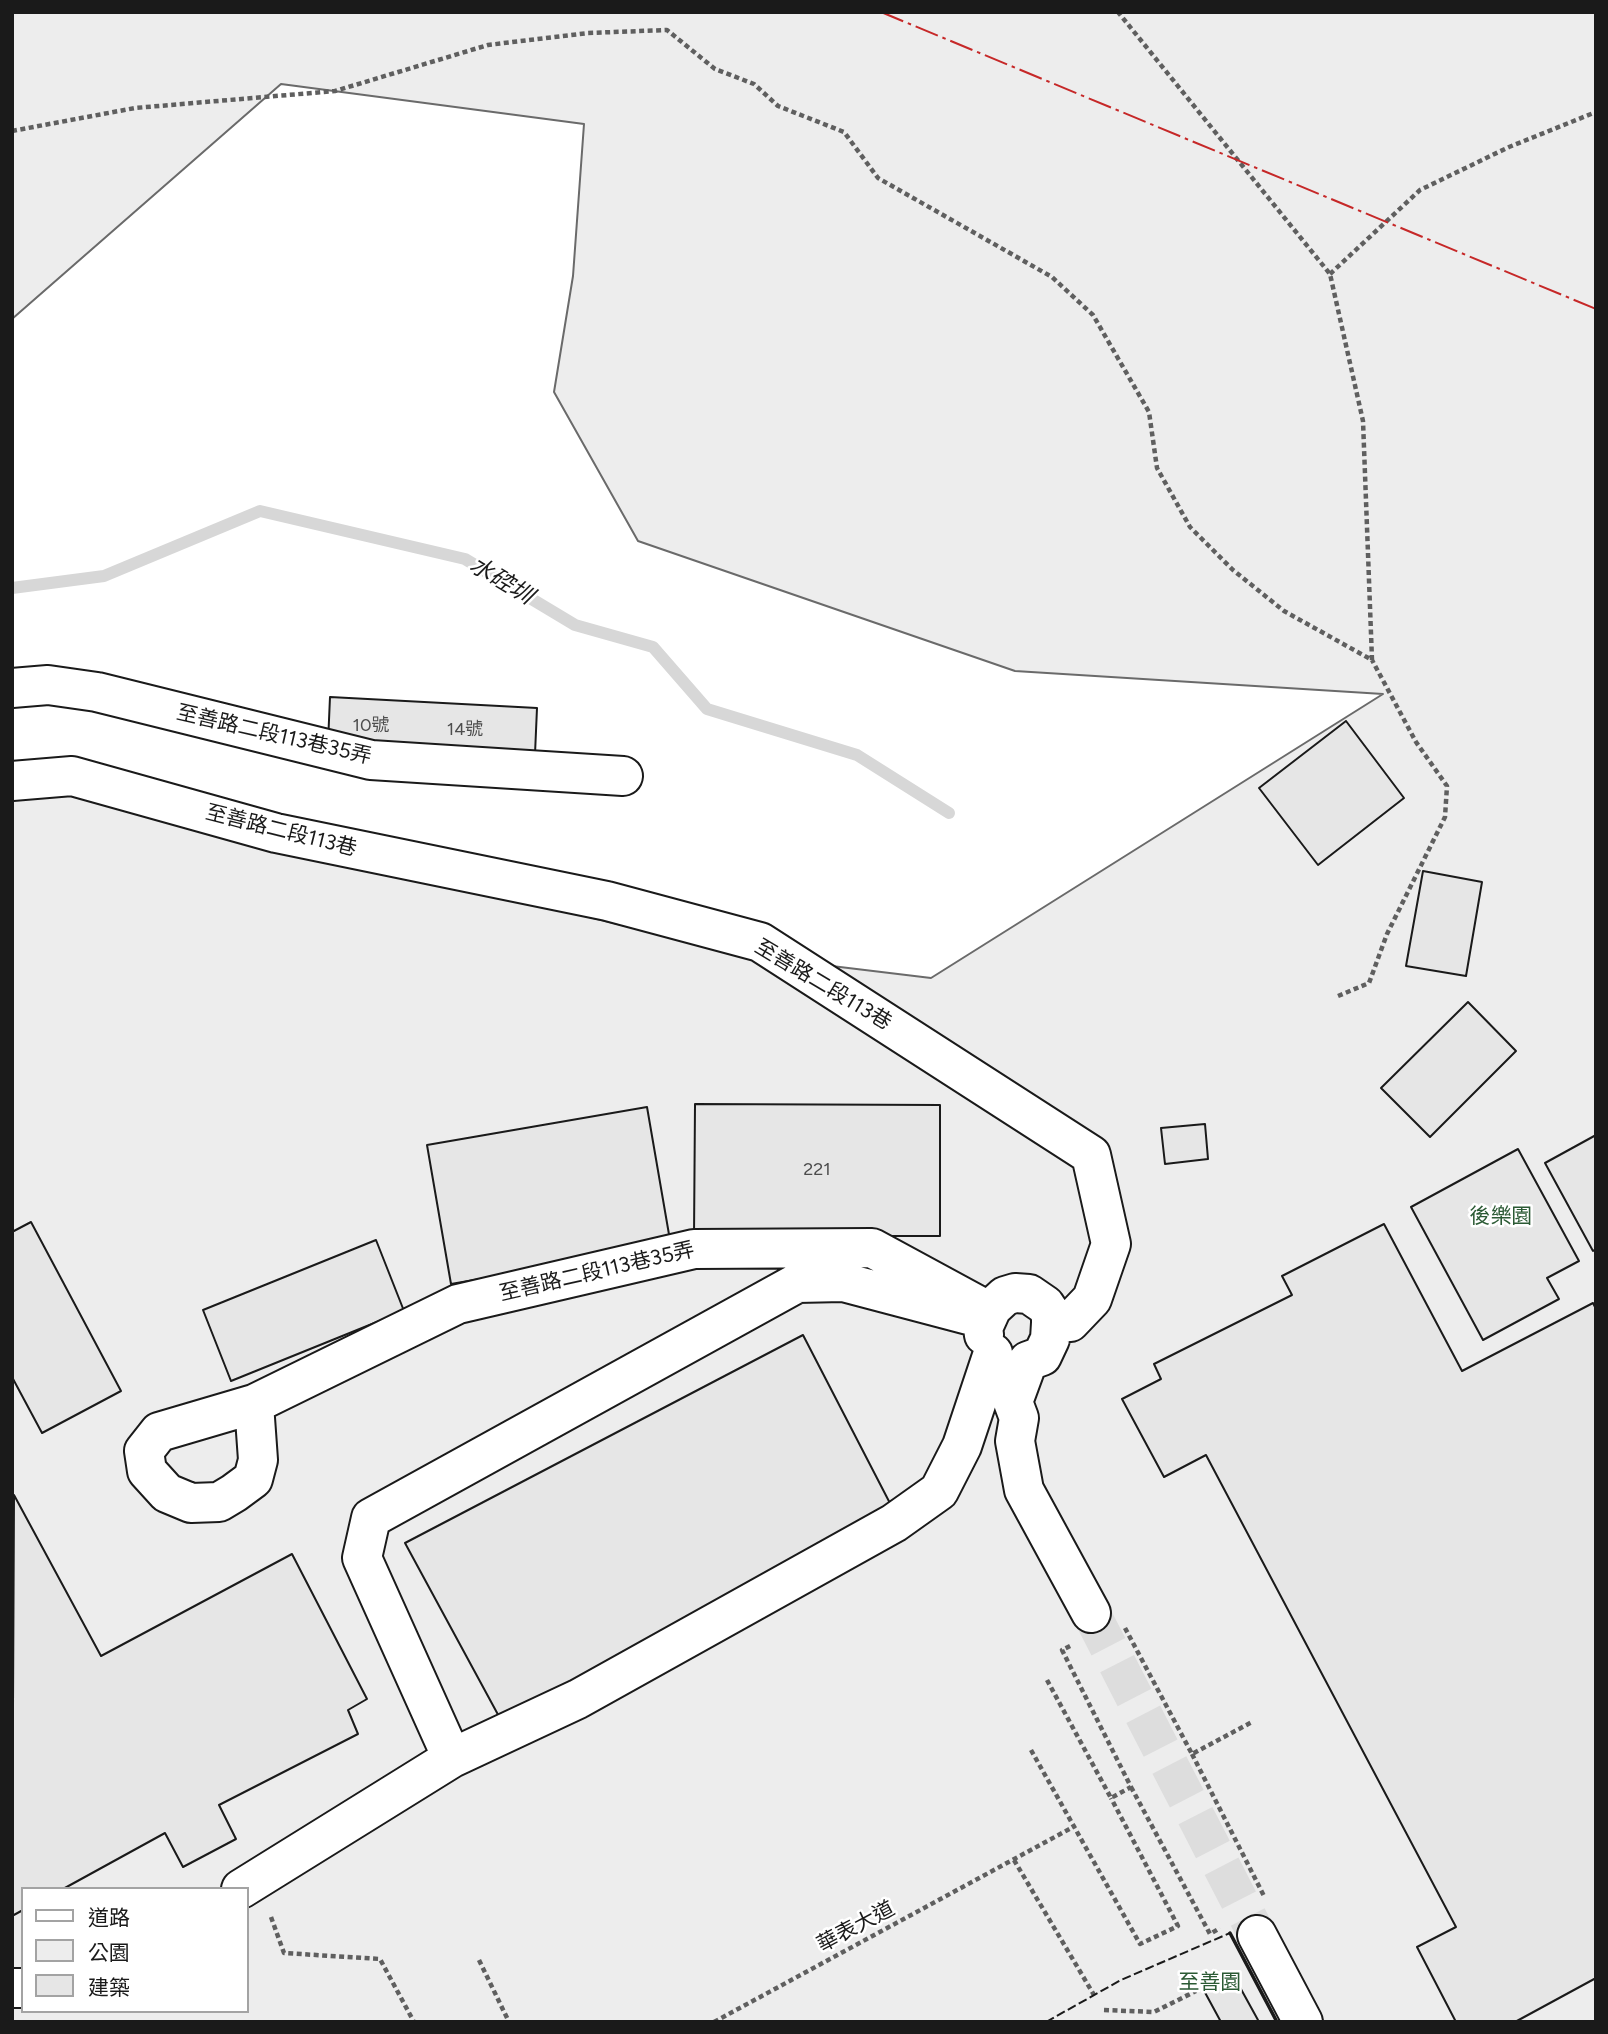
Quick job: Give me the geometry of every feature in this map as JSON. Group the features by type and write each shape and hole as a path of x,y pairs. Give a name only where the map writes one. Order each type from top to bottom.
{"street":[{"name":"至善路二段113巷35弄","path":"12,688 48,685 97,692 371,760 623,776"},
{"name":"至善路二段113巷","path":"12,781 72,776 276,833 607,901 760,943 1091,1155 1111,1244 1092,1299 1070,1322 1051,1323"},
{"name":"至善路二段113巷35弄","path":"254,1404 458,1304 694,1249 872,1248 999,1336"},
{"path":"255,1899 452,1758 578,1699 894,1523 939,1491 962,1446 999,1336 1005,1296 1029,1294 1045,1305 1051,1314 1051,1323 1050,1339 1042,1356 999,1336 844,1282 797,1283 371,1517 362,1558 452,1758"},
{"path":"999,1336 1019,1419 1015,1441 1024,1490 1098,1624"},
{"path":"1248,1922 1303,2022"}],"path":[{"path":"1118,12 1330,274 1363,421 1372,660 1416,742 1447,786 1445,817 1387,934 1369,983 1338,996"},
{"path":"12,131 135,108 335,92 488,45 588,33 667,30 715,69 754,84 778,106 844,132 878,178 1052,277 1093,315 1149,412 1157,468 1190,527 1233,570 1284,611 1372,660"},
{"path":"1330,274 1420,190 1509,147 1596,112"},
{"path":"1098,1624 1192,1754 1248,1922 1210,1934 1131,1787 1062,1650 1098,1624"},
{"path":"1031,1750 1140,1944 1178,1926 1047,1680"},
{"path":"1192,1754 1252,1722"},
{"path":"1111,1798 1131,1787"},
{"name":"華表大道","path":"714,2022 1075,1826"},
{"path":"1014,1860 1094,1995"},
{"path":"255,1899 284,1953 380,1959 414,2022"},
{"path":"479,1960 509,2022"},
{"path":"1104,2010 1154,2012 1196,1991"}],"green space":[{"path":"12,12 1596,12 1596,2022 12,2022 12,795 63,789 749,956 931,978 1383,694 1015,671 638,541 554,392 573,276 584,124 281,84 12,319"}],"building":[{"path":"330,697 537,708 535,754 328,743"},
{"path":"1346,721 1404,798 1318,865 1259,788"},
{"path":"1423,871 1482,882 1466,976 1406,966"},
{"path":"1468,1002 1516,1051 1430,1137 1381,1088"},
{"path":"695,1104 940,1105 940,1236 694,1236"},
{"path":"647,1107 671,1246 451,1284 427,1145"},
{"path":"1205,1124 1208,1159 1165,1164 1161,1128"},
{"path":"1596,1135 1596,1249 1593,1251 1545,1163"},
{"path":"1518,1149 1579,1261 1547,1278 1559,1299 1483,1340 1411,1207"},
{"path":"31,1222 121,1391 42,1433 12,1377 12,1232"},
{"path":"1384,1224 1462,1371 1593,1303 1596,1309 1596,1978 1515,2022 1456,2022 1417,1947 1456,1927 1206,1455 1164,1477 1122,1399 1161,1379 1154,1364 1292,1295 1282,1276"},
{"path":"376,1240 404,1311 231,1381 203,1310"},
{"path":"803,1335 894,1511 502,1722 405,1543"},
{"path":"14,1495 101,1656 292,1554 367,1699 348,1710 358,1734 219,1805 236,1839 183,1867 165,1833 67,1887 21,1887 21,1911 12,1916"},
{"path":"1231,1971 1258,2020 1256,2022 1221,2022 1202,1987"}],"waterway":[{"name":"水硿圳","path":"12,588 104,576 260,511 465,559 575,625 653,647 707,709 857,755 949,813"}],"tunnel":[{"path":"1091,1613 1257,1935"}],"fence":[{"path":"1046,2022 1121,1980 1230,1933"}],"wall":[{"path":"1230,1933 1277,2022"}],"power":[{"path":"881,12 1596,309"}],"park label":[{"name":"後樂園","path":"1501,1217"},
{"name":"至善園","path":"1210,1983"}]}
